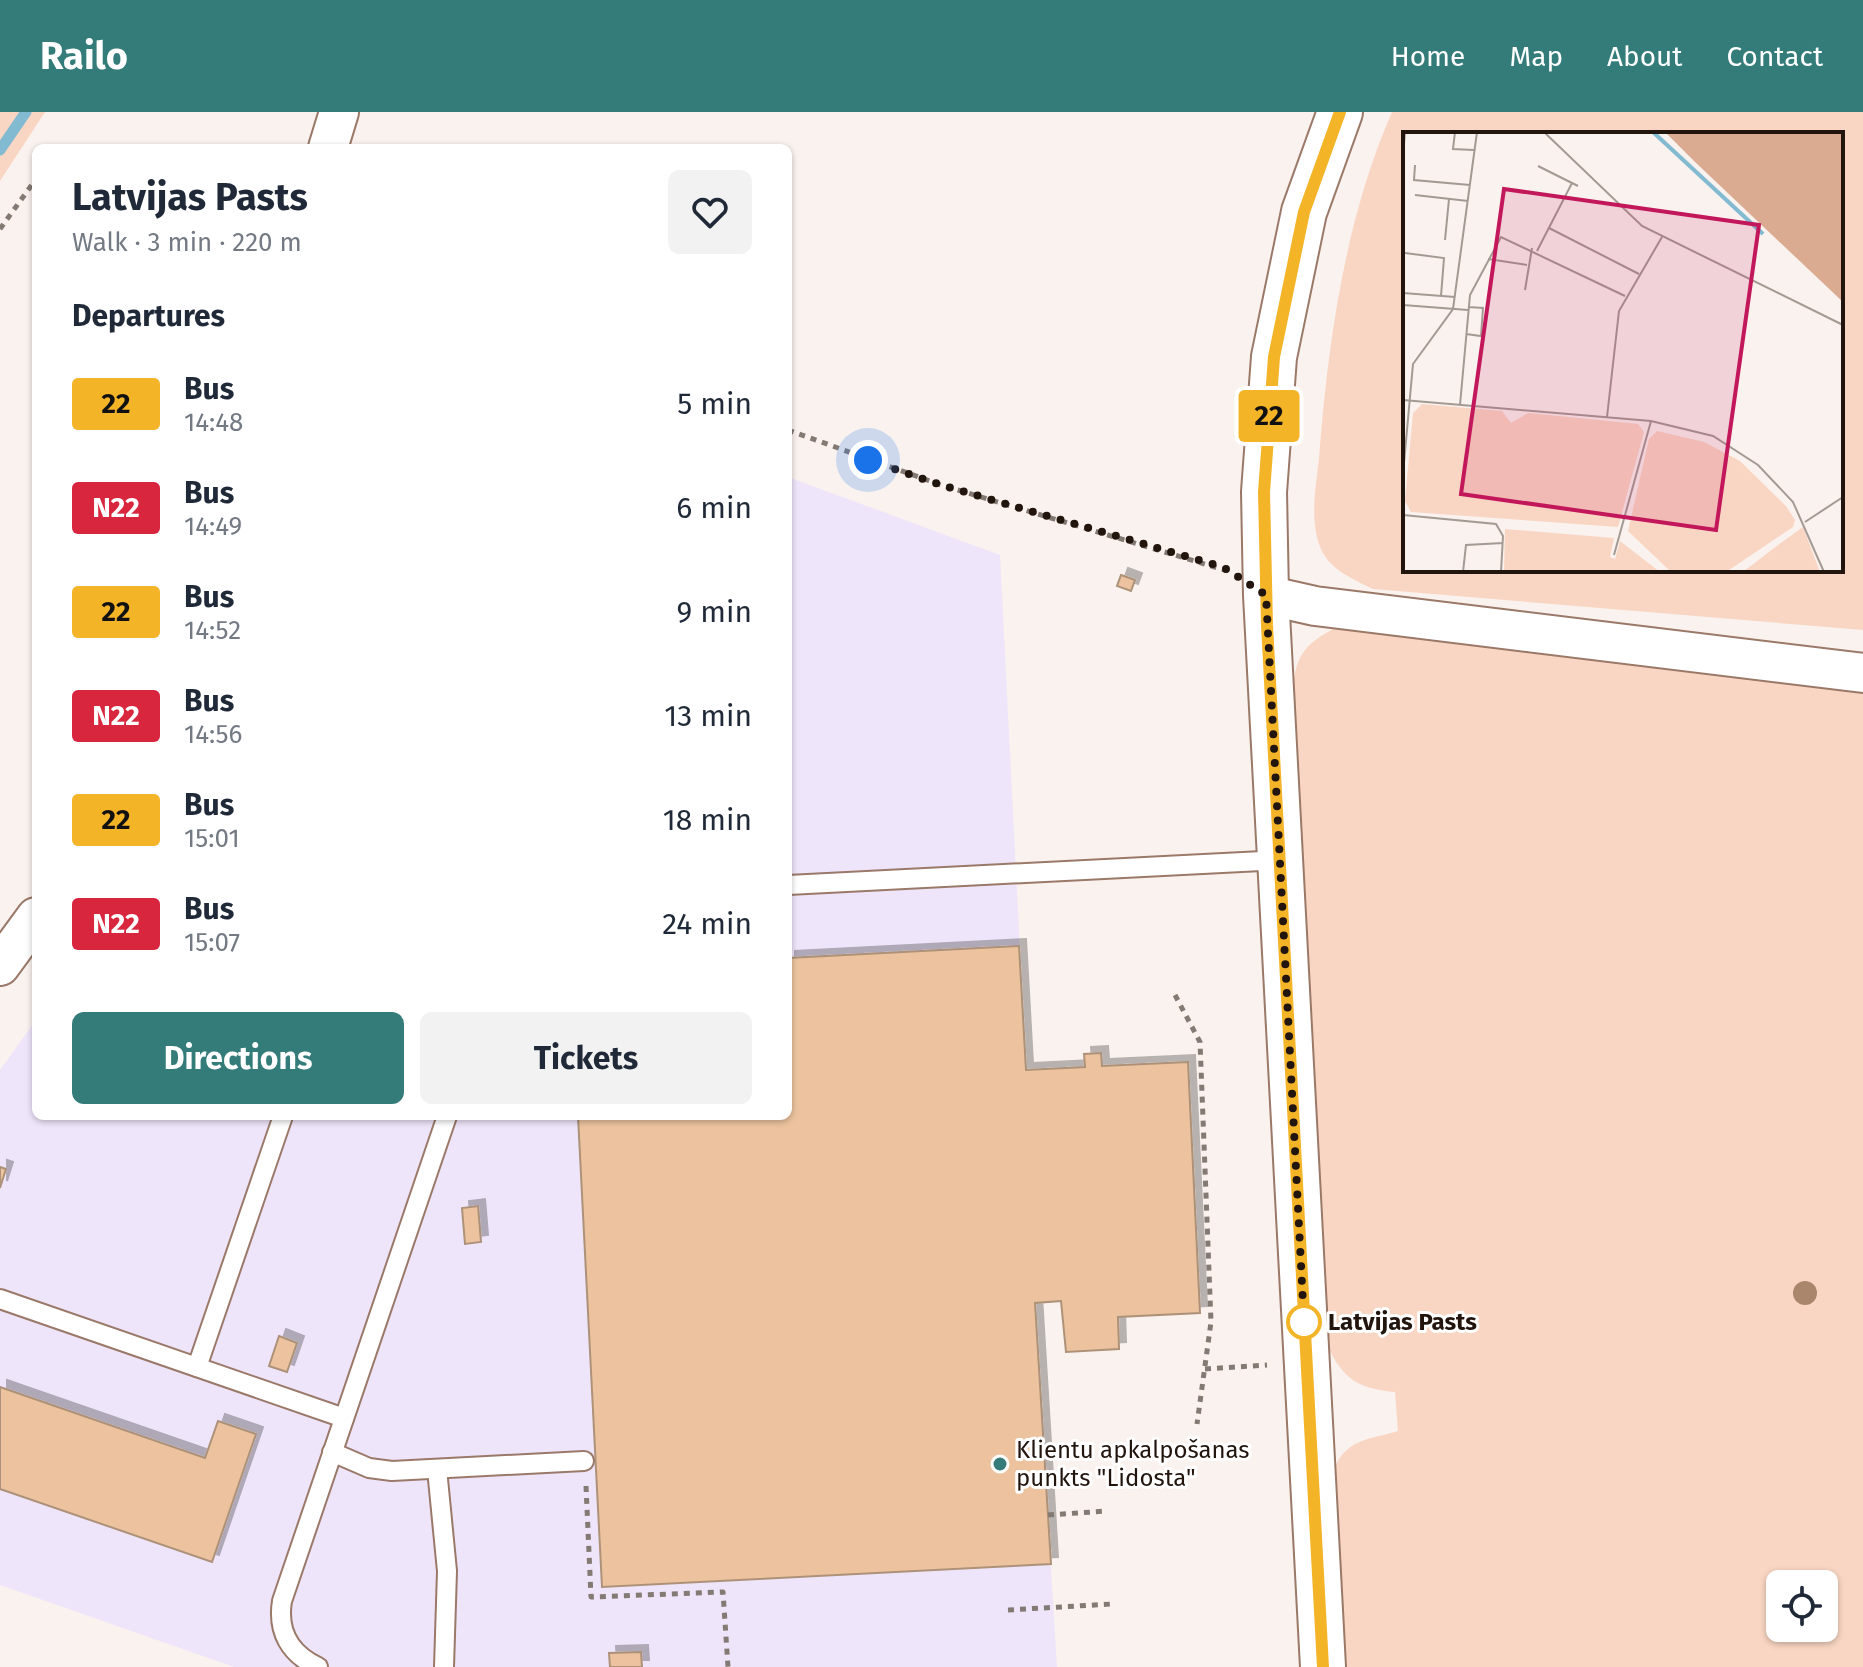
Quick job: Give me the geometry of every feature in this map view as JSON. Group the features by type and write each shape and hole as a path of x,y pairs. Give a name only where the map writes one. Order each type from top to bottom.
{"street":[{"path":"329,144 339,112"},
{"path":"1323,1667 1266,595 1264,492 1274,357 1304,212 1340,112"},
{"path":"1266,595 1315,606 1863,673"},
{"path":"0,966 32,922"}],"lane":[{"path":"792,885 1280,860"},
{"path":"197,1367 282,1120"},
{"path":"318,1667 288,1645 281,1629 280,1611 446,1120"},
{"path":"0,1299 344,1418"},
{"path":"332,1452 382,1470 584,1461"},
{"path":"437,1469 447,1571 444,1667"}],"path":[{"path":"0,229 32,185"},
{"path":"792,431 941,485 1223,567 1266,595"},
{"path":"1175,995 1200,1042 1211,1322 1197,1424"},
{"path":"1205,1369 1268,1365"},
{"path":"584,1461 591,1597 723,1592 728,1667"},
{"path":"1048,1515 1107,1511"},
{"path":"1008,1610 1112,1604"}],"shaded area":[{"path":"0,112 45,112 0,181"},
{"path":"1392,112 1863,112 1863,630 1373,589 1330,563 1317,538 1315,492 1334,326 1362,195"},
{"path":"792,478 1000,555 1026,1070 1084,1067 1084,1054 1101,1053 1103,1066 1188,1062 1200,1313 1118,1317 1119,1349 1066,1352 1061,1301 1035,1304 1057,1667 234,1667 0,1585 0,1070 32,1026 32,1120 792,1120"},
{"path":"1335,628 1863,687 1863,1667 1338,1667 1330,1527 1333,1475 1339,1459 1351,1447 1398,1431 1395,1392 1368,1387 1350,1378 1336,1362 1323,1338 1292,702 1300,657 1313,642"}],"building":[{"path":"1121,575 1135,580 1131,591 1117,586"},
{"path":"1019,946 1026,1070 1085,1067 1084,1054 1101,1053 1102,1066 1188,1062 1200,1313 1118,1317 1119,1349 1066,1352 1061,1301 1035,1303 1051,1564 602,1587 578,1120 792,1120 792,958"},
{"path":"0,1167 6,1169 0,1188"},
{"path":"478,1206 481,1242 465,1244 462,1208"},
{"path":"279,1336 297,1343 287,1372 269,1366"},
{"path":"0,1387 205,1458 218,1421 256,1434 212,1562 0,1489"},
{"path":"641,1652 642,1667 610,1667 609,1653"}],"waterway":[{"path":"0,150 26,112"}],"bus line":[{"name":"22","path":"1323,1667 1267,625 1264,492 1274,357 1304,212 1340,112"}],"place":[{"name":"Latvijas Pasts","path":"1304,1322"},
{"name":"Klientu apkalpošanas punkts \"Lidosta\"","path":"1000,1464"}],"route":[{"path":"868,460 941,485 1223,567 1266,595 1304,1322"}]}
